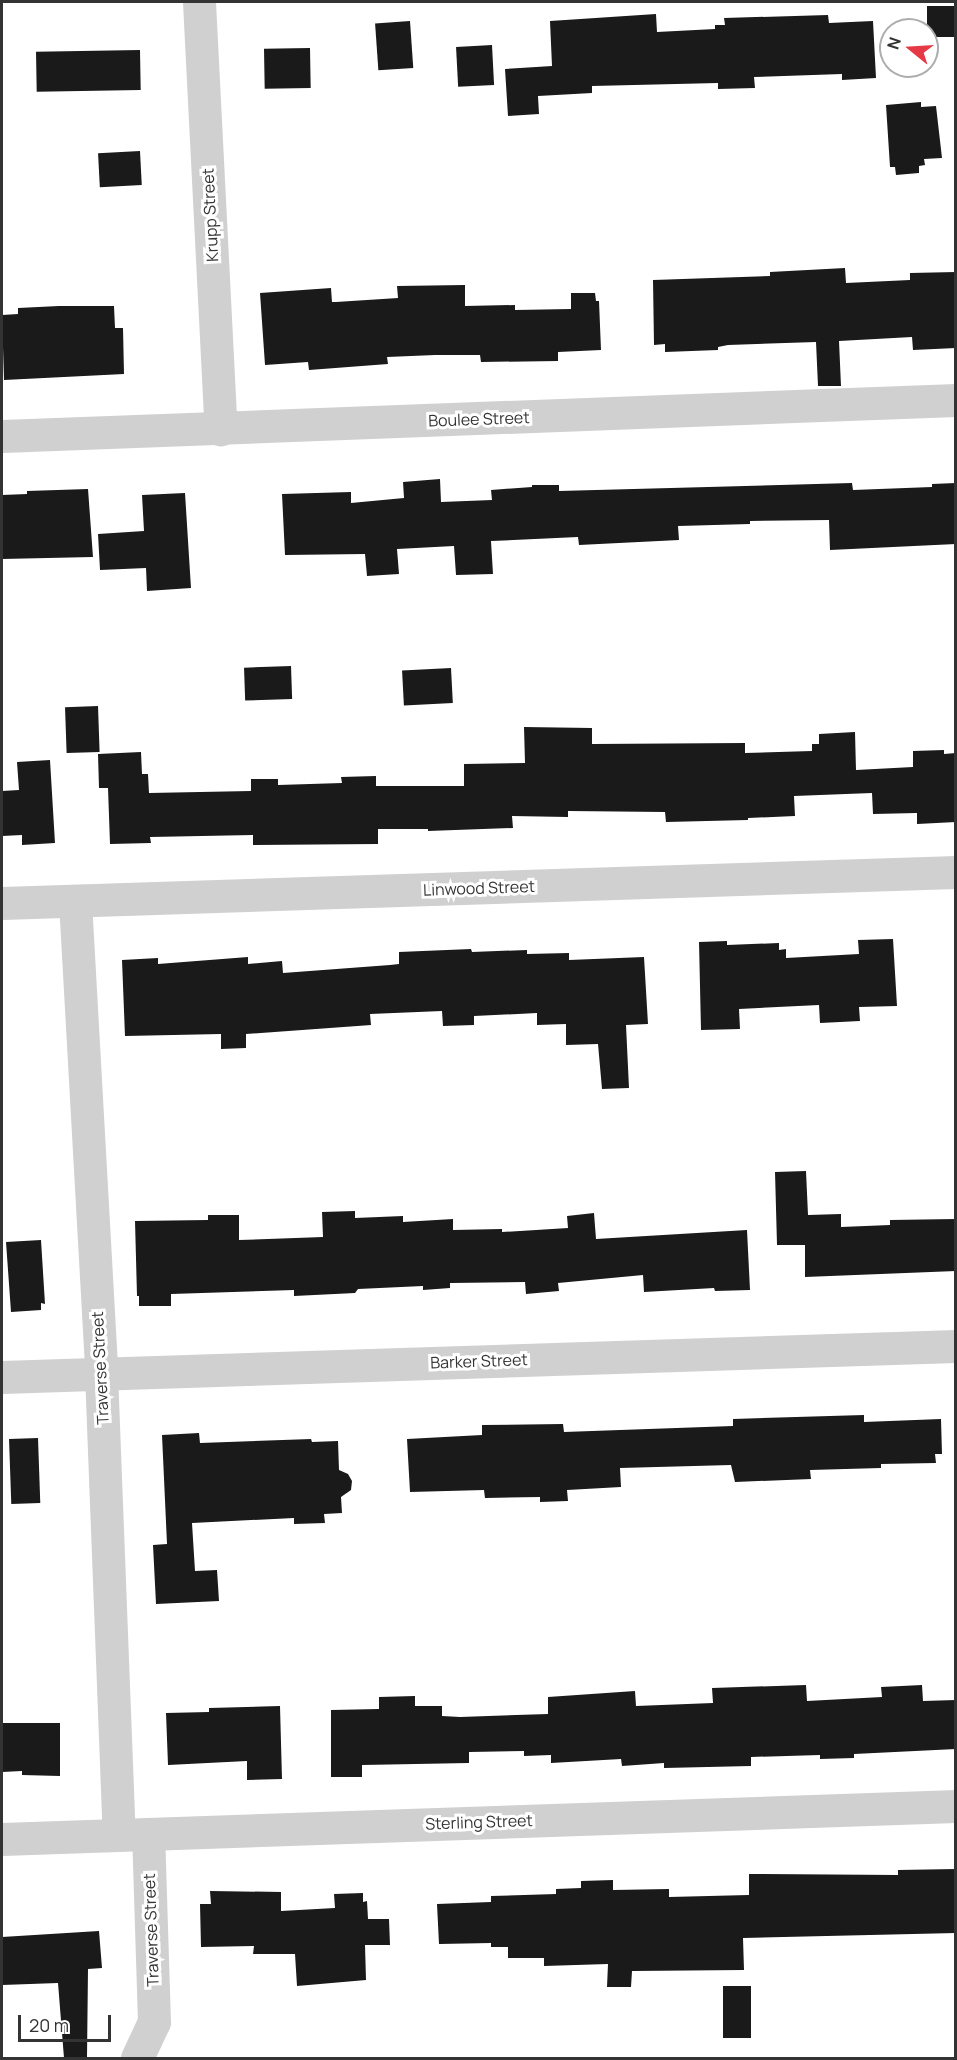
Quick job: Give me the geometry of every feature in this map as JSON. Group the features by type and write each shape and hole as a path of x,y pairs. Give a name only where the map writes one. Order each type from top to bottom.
{"street":[{"name":"Krupp Street","path":"200,2 222,429"},
{"name":"Boulee Street","path":"2,436 956,400"},
{"name":"Linwood Street","path":"2,903 956,872"},
{"name":"Traverse Street","path":"75,901 101,1373 134,1834 154,2022 137,2058"},
{"name":"Barker Street","path":"2,1377 956,1346"},
{"name":"Sterling Street","path":"2,1839 956,1806"}],"building":[{"path":"927,6 956,6 956,37 939,37 939,18 927,18"},
{"path":"656,14 657,32 715,29 715,25 725,25 724,18 828,15 829,23 873,21 876,78 842,80 842,74 754,77 755,88 718,89 718,83 592,86 592,93 538,96 539,114 508,116 505,69 552,66 550,21"},
{"path":"410,21 413,68 378,70 375,23"},
{"path":"492,45 494,85 458,87 456,47"},
{"path":"310,48 311,88 265,89 264,49"},
{"path":"140,50 141,90 37,92 36,52"},
{"path":"921,102 921,107 936,106 942,158 924,159 925,165 919,166 919,173 896,175 895,167 890,167 886,105"},
{"path":"140,151 142,185 100,187 98,153"},
{"path":"845,268 846,283 910,280 910,273 956,272 956,348 913,350 912,337 839,341 841,386 818,386 816,342 728,345 718,347 718,350 665,352 665,344 654,345 653,280 770,276 770,272"},
{"path":"465,285 465,306 515,305 515,310 571,309 571,293 595,293 596,301 599,301 601,350 558,352 558,361 481,362 480,355 435,355 387,357 388,364 309,370 308,362 265,365 260,293 331,288 332,302 336,302 398,298 397,286"},
{"path":"114,306 115,328 123,328 124,374 4,380 2,315 18,314 18,308"},
{"path":"440,479 441,502 492,500 491,490 532,487 532,485 559,485 559,491 852,483 853,490 932,487 932,484 956,483 956,544 830,550 829,520 750,521 750,524 678,526 679,540 579,545 578,537 491,541 493,574 456,575 454,546 397,549 399,574 367,576 365,554 285,555 282,494 351,492 351,503 404,498 403,482"},
{"path":"88,489 93,557 2,559 2,495 27,494 27,491"},
{"path":"185,493 191,588 147,591 146,568 100,570 98,534 144,531 142,495"},
{"path":"291,666 292,699 245,701 244,668"},
{"path":"451,668 453,703 404,706 402,671"},
{"path":"98,706 100,752 67,753 65,707"},
{"path":"524,727 592,728 592,744 745,743 745,753 812,751 812,744 819,744 819,734 855,732 856,770 913,767 913,751 944,750 944,754 956,753 956,822 917,824 917,813 873,814 872,793 794,796 795,816 748,818 748,820 666,822 665,812 568,811 568,817 512,816 513,828 428,831 428,829 378,829 378,844 253,845 253,835 150,837 151,843 110,844 108,788 99,788 98,754 141,752 142,774 148,774 149,793 251,791 251,779 278,779 278,785 342,783 341,777 376,776 376,786 464,786 464,764 525,763"},
{"path":"50,760 55,843 22,845 22,835 2,836 2,791 19,790 17,762"},
{"path":"893,939 897,1006 859,1007 860,1021 820,1023 819,1005 739,1009 740,1029 701,1030 699,942 727,941 727,945 779,943 779,950 786,949 786,958 859,954 858,940"},
{"path":"471,949 472,952 527,950 527,954 569,953 569,960 644,957 648,1024 626,1025 629,1088 602,1089 598,1044 566,1045 566,1024 537,1025 537,1013 474,1016 474,1025 443,1026 442,1011 370,1014 371,1025 246,1034 246,1048 221,1049 221,1034 125,1036 122,960 158,958 158,964 248,957 248,964 282,961 283,973 399,964 399,952"},
{"path":"806,1171 808,1215 841,1214 841,1227 890,1225 890,1220 956,1219 956,1271 805,1277 805,1245 777,1245 775,1172"},
{"path":"355,1211 355,1218 403,1216 403,1222 453,1219 453,1230 502,1229 502,1232 568,1228 567,1216 594,1213 596,1239 747,1230 750,1290 715,1291 714,1288 644,1292 643,1275 558,1283 559,1291 526,1294 525,1282 450,1283 450,1288 423,1290 423,1286 358,1289 355,1293 294,1296 294,1290 171,1294 171,1306 139,1306 135,1221 208,1220 208,1215 239,1215 239,1240 323,1237 322,1212"},
{"path":"41,1240 45,1304 41,1303 41,1310 11,1312 6,1242"},
{"path":"864,1415 864,1422 941,1419 942,1454 935,1454 936,1463 881,1464 881,1468 810,1470 811,1479 735,1482 731,1465 620,1468 621,1487 567,1490 568,1501 540,1502 540,1497 485,1498 484,1490 410,1492 407,1439 482,1435 482,1425 563,1424 564,1432 733,1426 733,1419"},
{"path":"199,1433 200,1443 311,1439 312,1442 338,1441 339,1470 348,1474 352,1481 351,1490 341,1497 342,1513 324,1514 325,1523 294,1524 294,1518 192,1523 195,1571 217,1570 219,1601 156,1604 153,1545 167,1544 162,1435"},
{"path":"38,1438 40,1503 11,1504 9,1439"},
{"path":"806,1685 807,1701 882,1697 881,1687 922,1685 923,1701 956,1700 956,1749 854,1754 854,1758 820,1759 820,1755 751,1757 751,1766 664,1768 664,1763 622,1766 621,1759 551,1763 551,1755 524,1756 524,1751 469,1752 469,1763 362,1765 362,1777 331,1777 331,1710 379,1709 379,1697 415,1696 415,1706 442,1706 442,1716 460,1717 548,1714 548,1697 635,1691 636,1706 713,1703 712,1688"},
{"path":"280,1706 282,1779 247,1780 247,1761 168,1765 166,1713 209,1712 209,1708"},
{"path":"2,1723 60,1723 60,1776 22,1775 22,1771 2,1772"},
{"path":"956,1869 956,1933 743,1938 744,1970 632,1971 631,1987 607,1987 608,1964 544,1966 544,1958 508,1958 508,1947 491,1947 491,1943 439,1944 437,1904 491,1902 491,1896 556,1894 556,1889 581,1888 581,1881 613,1880 613,1890 669,1889 669,1897 749,1895 749,1874 898,1875 898,1870"},
{"path":"210,1891 281,1892 281,1911 335,1908 334,1894 363,1893 363,1902 367,1901 368,1919 389,1919 390,1945 365,1945 366,1980 297,1986 295,1954 253,1954 254,1946 201,1947 200,1904 211,1904"},
{"path":"99,1931 102,1968 88,1969 87,2058 64,2058 58,1983 2,1985 2,1937"},
{"path":"723,1986 751,1986 751,2038 723,2038"}]}
